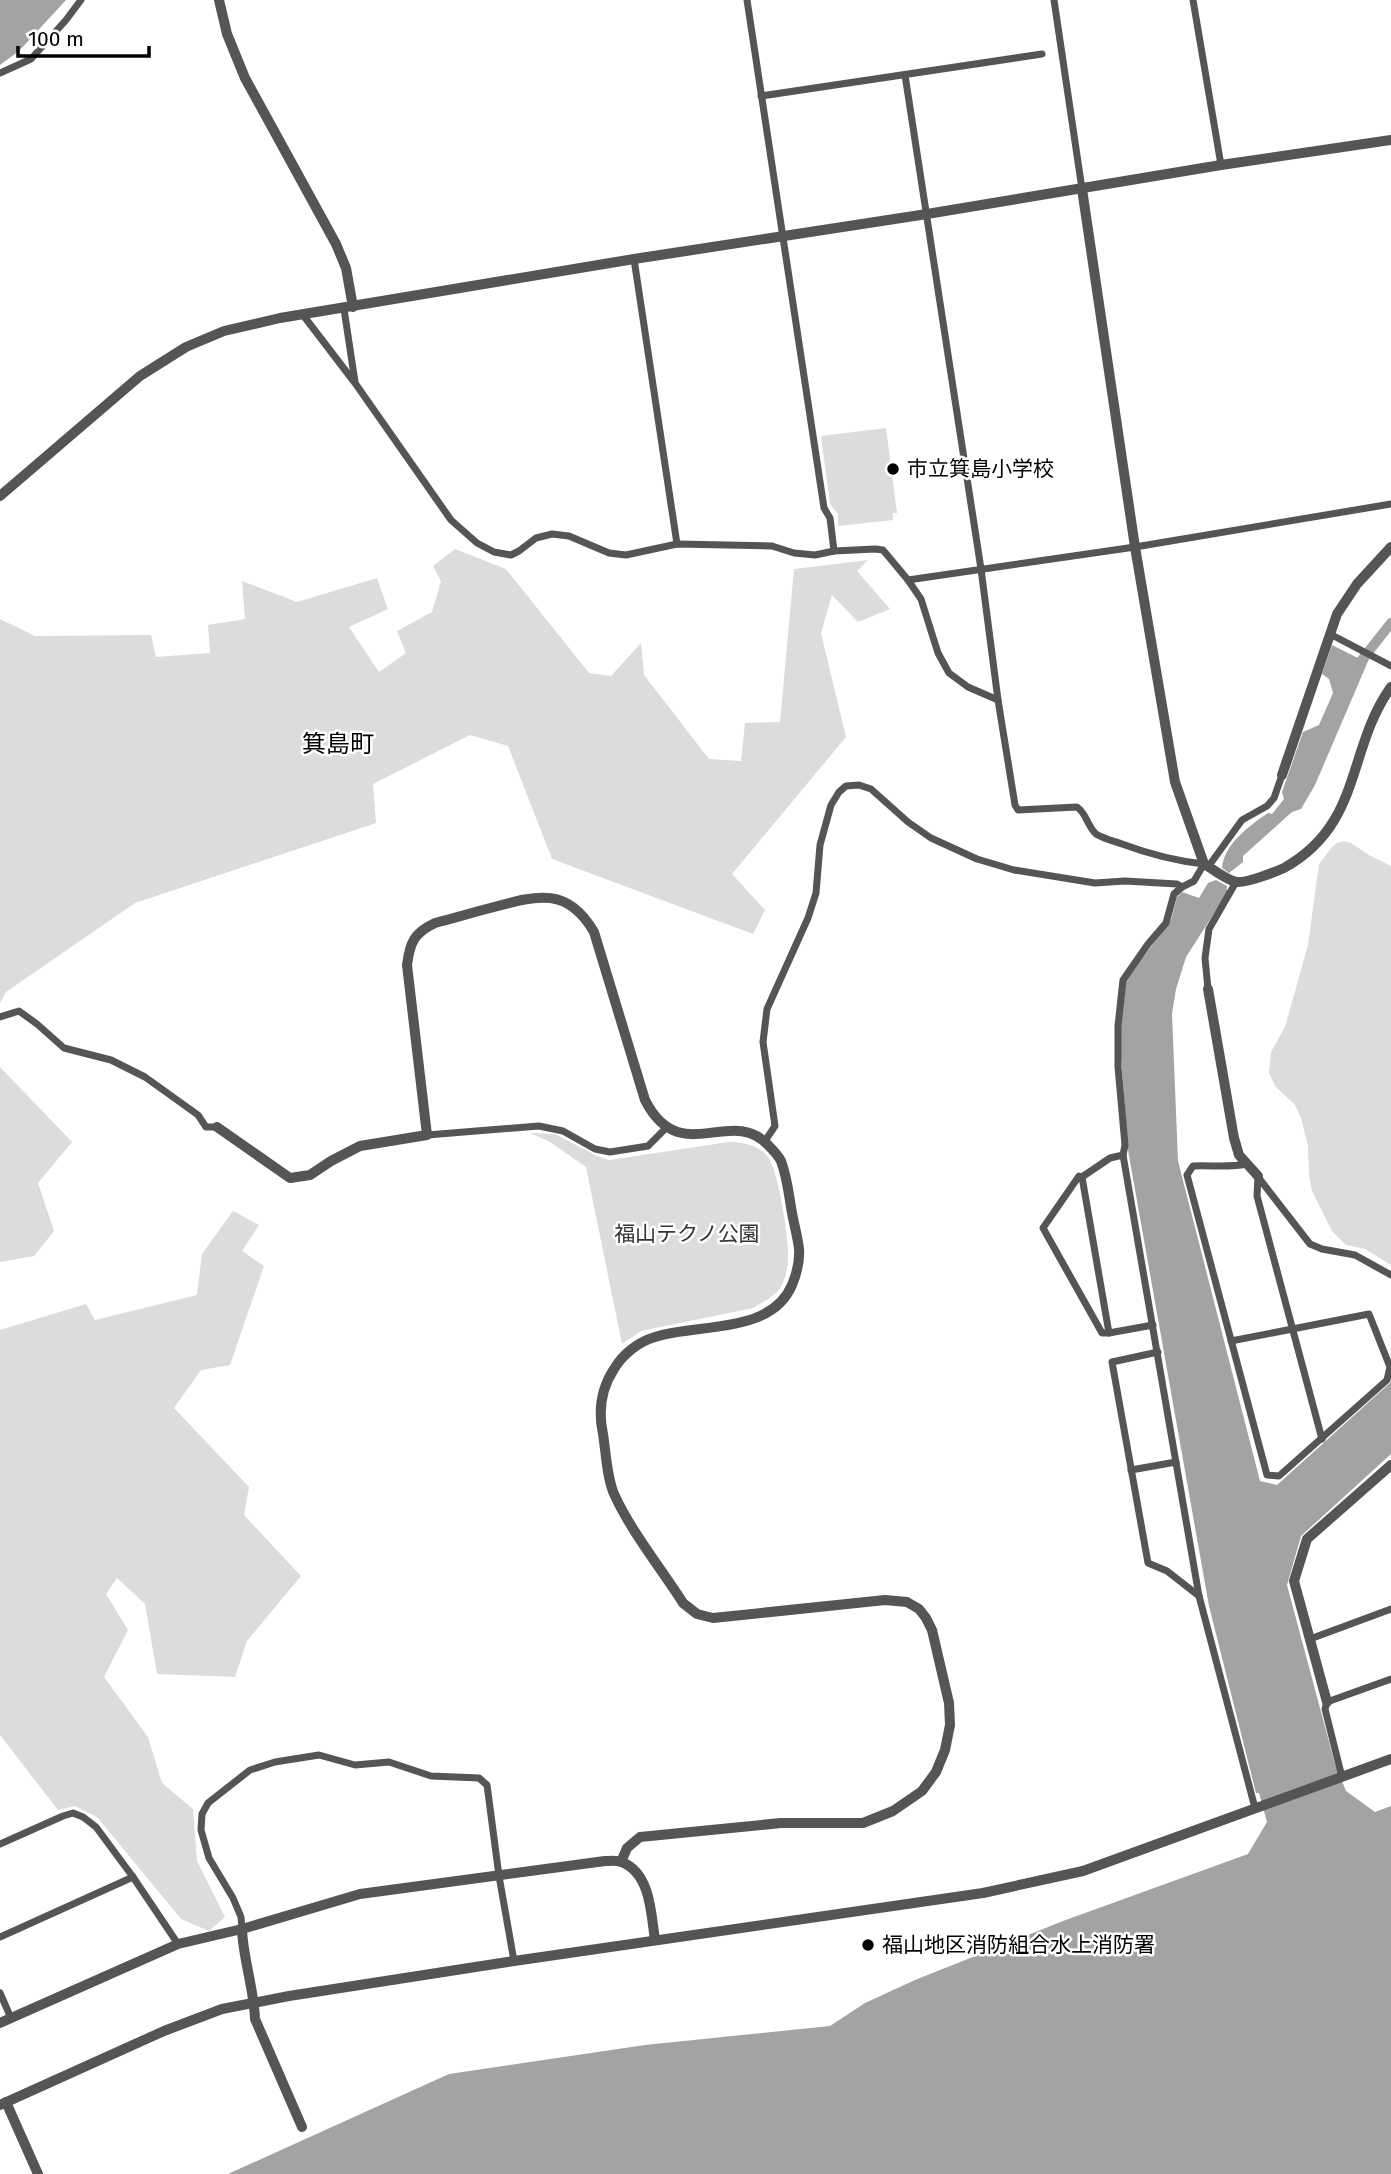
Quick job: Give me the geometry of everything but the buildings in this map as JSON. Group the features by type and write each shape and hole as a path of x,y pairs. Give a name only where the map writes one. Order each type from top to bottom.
{"street":[{"path":"0,73 31,59 80,0"},
{"path":"219,0 227,34 245,78 336,244 346,268 355,383"},
{"path":"747,0 824,508 830,518 834,551"},
{"path":"1054,0 1135,547 1175,782 1206,865"},
{"path":"1193,0 1221,165"},
{"path":"761,96 1042,54"},
{"path":"905,75 981,569 998,700 1018,810 1077,807 1085,814 1089,826 1099,835 1144,852 1181,862 1206,865 1236,882 1278,871 1302,857 1320,841 1333,824 1348,792 1376,712 1391,687"},
{"path":"0,496 140,376 186,347 224,331 634,259 1391,140"},
{"path":"634,259 677,544"},
{"path":"303,315 355,383 451,520 477,543 494,552 511,555 536,538 552,534 569,536 609,552 626,555 677,544 772,546 794,553 815,555 834,551 883,550 921,599 938,653 949,673 968,687 998,700"},
{"path":"908,580 1135,547 1391,504"},
{"path":"1258,1807 1199,1596 1123,1156 1125,1145 1118,1067 1121,987 1136,960 1166,923 1174,894 1194,881 1242,820 1267,806 1274,798 1338,614 1347,598 1391,547"},
{"path":"1330,634 1391,666"},
{"path":"765,1141 775,1126 763,1042 767,1009 808,918 816,893 821,845 831,805 846,786 859,785 871,789 908,822 931,838 977,859 1014,870 1095,883 1134,881 1177,884 1182,887"},
{"path":"1236,882 1209,929 1205,958 1208,989 1239,1155 1310,1244 1322,1250 1354,1255 1391,1275"},
{"path":"427,1135 407,965 409,947 421,930 435,923 534,896 562,900 576,908 587,919 594,932 645,1100 653,1115 667,1127 682,1133 701,1135 727,1130 745,1131 765,1141 779,1158 785,1173 799,1249 798,1272 790,1290 778,1304 760,1317 655,1337 636,1346 620,1359 608,1377 601,1395 600,1423 613,1493 683,1603 697,1614 713,1618 885,1600 907,1602 919,1609 932,1630 949,1703 950,1725 945,1750 936,1772 922,1791 893,1811 863,1823 781,1823 640,1837 627,1848 621,1861"},
{"path":"0,1017 19,1011 64,1048 111,1060 145,1076 198,1115 206,1127 217,1127 290,1178 310,1175 360,1146 427,1135 539,1126 562,1131 595,1149 610,1152 648,1146 667,1127"},
{"path":"1123,1156 1110,1158 1082,1177 1079,1176 1043,1228 1102,1333 1153,1325"},
{"path":"1231,1341 1368,1314 1390,1367 1387,1380 1322,1439 1279,1476 1268,1475 1231,1341 1187,1175 1193,1166 1233,1167 1246,1164"},
{"path":"1258,1176 1256,1196 1322,1439"},
{"path":"1082,1177 1109,1333"},
{"path":"1158,1352 1112,1362 1148,1563 1167,1572 1199,1596"},
{"path":"1131,1470 1176,1462"},
{"path":"1341,1777 1325,1709 1326,1702 1294,1581 1307,1539 1391,1465"},
{"path":"1310,1639 1391,1609"},
{"path":"1326,1702 1391,1679"},
{"path":"302,2127 255,2019 241,1917 209,1858 201,1830 202,1814 208,1803 250,1770 296,1757 319,1755 355,1765 389,1762 431,1776 478,1778 487,1785 514,1961"},
{"path":"38,2174 3,2104 164,2031 222,2009 514,1961 983,1893 1034,1883 1083,1871 1391,1759"},
{"path":"0,1844 63,1816 73,1813 83,1817 96,1828 133,1877 178,1944"},
{"path":"0,2023 178,1944 242,1929 360,1894 605,1861 621,1861 636,1872 648,1895 655,1940"},
{"path":"0,1937 133,1877"},
{"path":"0,1993 11,2018"}],"green space":[{"path":"886,428 897,513 893,513 893,520 838,526 838,514 830,504 821,436"},
{"path":"455,549 506,569 589,673 611,676 641,643 644,675 709,759 741,761 745,723 780,722 794,569 868,560 857,571 890,609 858,622 832,595 821,633 846,737 732,874 765,910 753,934 552,859 508,746 470,735 373,784 376,823 135,903 6,992 0,1003 0,619 35,636 151,635 156,657 210,653 208,625 245,619 242,581 297,602 377,578 388,609 349,627 379,672 406,653 397,631 432,612 441,581 433,566"},
{"path":"1344,841 1391,866 1391,1265 1365,1249 1346,1245 1332,1231 1312,1191 1308,1146 1301,1118 1295,1105 1275,1086 1269,1073 1271,1052 1285,1027 1308,945 1319,864 1332,847"},
{"path":"0,1067 72,1142 38,1183 54,1231 34,1256 0,1262"},
{"name":"福山テクノ公園","path":"530,1133 555,1134 609,1160 729,1142 760,1150 768,1157 776,1177 787,1236 788,1258 782,1285 773,1296 753,1308 641,1331 622,1344 586,1167 550,1142"},
{"path":"233,1211 259,1225 242,1251 264,1266 230,1365 201,1370 174,1408 249,1487 244,1515 301,1576 247,1641 235,1677 157,1674 145,1604 117,1578 106,1594 128,1630 104,1677 148,1737 162,1783 193,1809 197,1861 225,1917 209,1931 181,1919 97,1817 75,1806 58,1810 0,1735 0,1330 86,1304 95,1320 197,1295 202,1254"}],"shaded area":[{"path":"0,0 66,0 19,51 0,65"},
{"path":"1332,645 1358,658 1362,654 1369,659 1315,785 1301,809 1292,812 1243,856 1243,862 1229,873 1222,868 1227,851 1246,830 1268,813 1272,814 1284,799 1282,792 1303,732 1319,725 1333,693 1329,679 1322,674"},
{"path":"1216,880 1227,886 1227,893 1186,957 1172,1014 1178,1161 1260,1481 1277,1485 1391,1382 1391,1454 1301,1536 1287,1585 1335,1764 1346,1791 1375,1812 1391,1806 1391,2174 228,2174 449,2074 645,2045 830,2026 865,2003 915,1980 1063,1921 1248,1854 1267,1822 1259,1793 1256,1793 1209,1606 1128,1150 1121,1058 1125,981 1171,920 1177,897 1182,892 1199,898 1208,883"}],"waterway":[{"path":"1361,661 1391,623"}],"place":[{"name":"市立箕島小学校","path":"893,469"},
{"name":"福山地区消防組合水上消防署","path":"868,1945"}],"district":[{"name":"箕島町","path":"338,744"}]}
